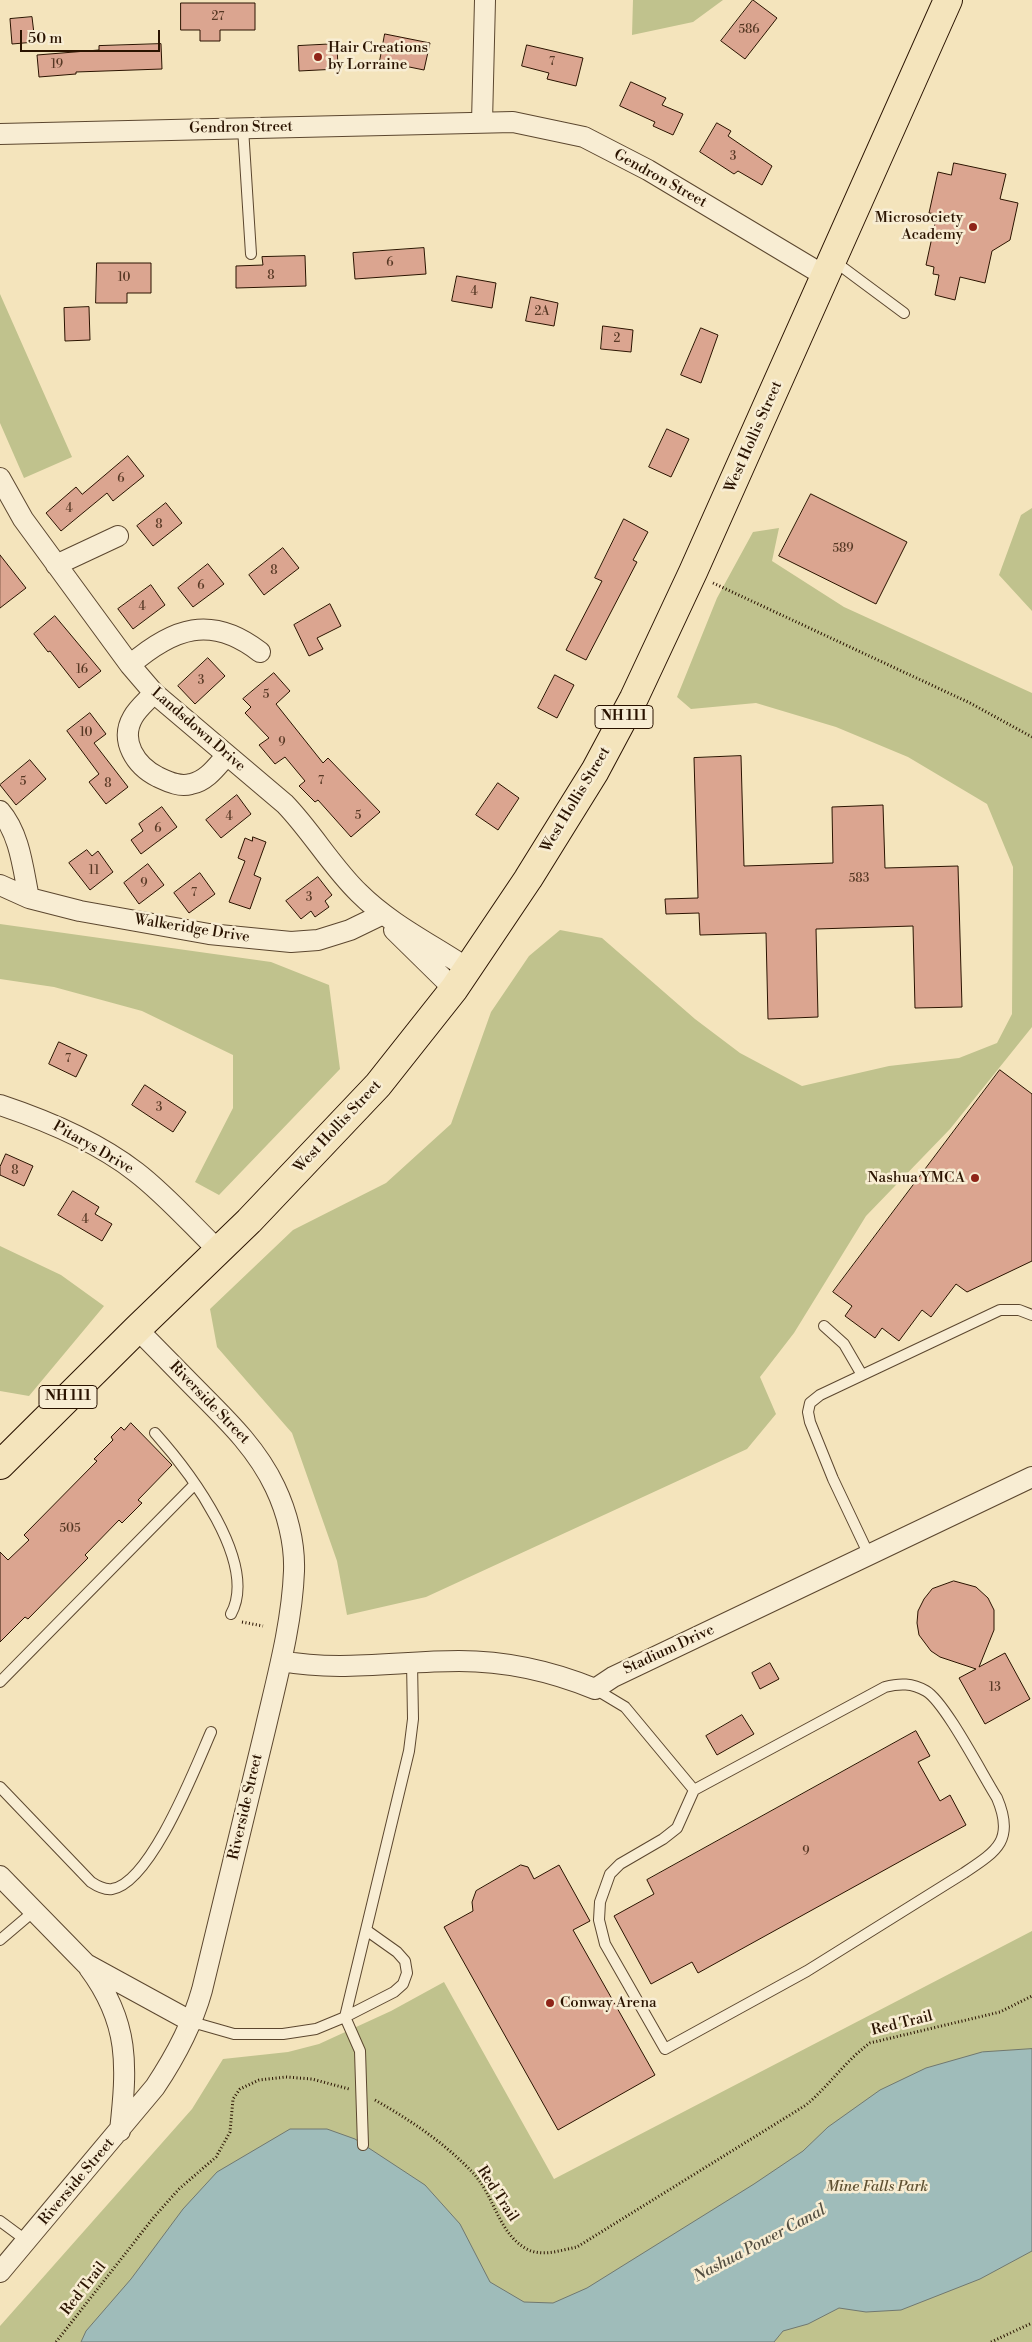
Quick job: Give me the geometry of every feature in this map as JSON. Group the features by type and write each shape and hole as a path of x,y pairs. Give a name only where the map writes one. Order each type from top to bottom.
{"main road":[{"name":"West Hollis Street","path":"0,1465 137,1329 219,1252 378,1085 460,978 566,820 634,698 694,572 948,0"}],"street":[{"path":"482,122 485,0"},
{"name":"Gendron Street","path":"0,134 513,122 584,137 829,268"},
{"name":"Landsdown Drive","path":"0,478 23,519 130,665 154,693 265,786 301,820 358,892 383,914 398,936 460,978"},
{"path":"56,565 118,536"},
{"path":"130,665 162,640 186,631 213,630 238,637 260,652"},
{"path":"154,693 132,717 128,732 130,747 137,762 143,768 171,783 190,784 208,775 227,756"},
{"path":"0,811 8,821 15,839 29,898"},
{"name":"Walkeridge Drive","path":"0,884 29,898 80,910 209,934 291,942 318,940 350,930 383,914"},
{"name":"Pitarys Drive","path":"0,1105 39,1118 70,1133 129,1168 163,1196 219,1252"},
{"name":"Riverside Street","path":"0,2272 155,2087 174,2058 192,2022 202,1990 281,1661 293,1585 294,1557 288,1522 276,1487 263,1463 236,1430 137,1329"},
{"name":"Stadium Drive","path":"595,1689 613,1677 1032,1477"},
{"path":"281,1661 330,1667 412,1662 458,1661 502,1663 556,1675 595,1689"},
{"path":"0,1876 33,1912 86,1964 108,1996 120,2029 125,2075 120,2131"},
{"path":"86,1964 192,2022"}],"lane":[{"path":"243,128 251,254"},
{"path":"829,268 904,312"},
{"path":"869,1555 833,1479 810,1422 808,1412 810,1403 820,1395 1000,1310 1019,1310 1032,1315"},
{"path":"824,1326 844,1344 862,1375"},
{"path":"155,1433 175,1456 195,1484 217,1524 234,1564 238,1595 231,1614"},
{"path":"0,1682 195,1484"},
{"path":"363,2144 360,2051 345,2017 409,1751 413,1719 412,1662"},
{"path":"901,1683 928,1691 941,1706 997,1798 1003,1813 1005,1830 1001,1844 988,1857 964,1873 807,1971 665,2049 605,1944 599,1920 600,1902 610,1874 620,1864 663,1839 677,1828 694,1790 885,1687 901,1683"},
{"path":"595,1689 625,1708 694,1790"},
{"path":"0,1787 91,1882 102,1888 113,1889 126,1882 138,1870 165,1834 211,1732"},
{"path":"0,1940 33,1912"},
{"path":"192,2022 234,2034 283,2034 316,2029 345,2017 394,1992 403,1984 407,1973 405,1961 397,1952 366,1930"},
{"path":"0,2221 27,2241"}],"path":[{"path":"710,581 970,703 1032,737"},
{"path":"231,1614 244,1624 263,1626"},
{"name":"Red Trail","path":"56,2342 178,2189 216,2157 230,2132 233,2099 240,2089 259,2080 286,2077 312,2079 361,2092 417,2124 474,2174 505,2228 526,2249 547,2253 578,2247 806,2105 827,2088 854,2054 870,2043 1000,2012 1032,1996"},
{"path":"992,2342 1032,2323"}],"green space":[{"path":"633,0 723,0 693,22 632,35"},
{"path":"0,294 72,457 24,478 0,423"},
{"path":"1032,508 1032,611 999,575 1021,515"},
{"path":"779,528 772,561 844,607 1032,693 1032,1027 950,1129 866,1216 794,1333 760,1377 776,1414 747,1449 426,1597 347,1615 337,1561 292,1433 217,1347 210,1309 293,1230 386,1183 451,1124 491,1012 529,956 560,930 602,938 695,1019 740,1053 802,1086 889,1066 959,1058 997,1043 1012,1014 1013,867 987,804 908,757 836,727 756,703 691,709 677,697 717,598 753,532"},
{"path":"0,924 271,962 329,985 340,1069 219,1195 195,1182 233,1108 233,1055 142,1011 54,987 0,979"},
{"path":"0,1246 61,1275 104,1306 29,1396 0,1391"},
{"name":"Mine Falls Park","path":"1032,1931 1032,2342 0,2342 0,2326 192,2109 223,2059 288,2052 319,2044 391,2011 444,1982 554,2179"}],"water":[{"name":"Nashua Power Canal","path":"1032,2049 1032,2251 980,2279 901,2310 866,2312 839,2308 808,2324 783,2331 774,2342 81,2342 86,2331 131,2279 183,2209 217,2172 290,2129 327,2129 355,2139 425,2185 460,2224 490,2282 524,2302 553,2303 587,2288 754,2184 803,2151 828,2127 880,2090 926,2068 982,2052"}],"building":[{"path":"753,0 777,18 745,59 721,41"},
{"path":"181,3 255,3 255,30 220,30 220,41 200,41 200,30 181,30"},
{"path":"32,17 35,42 12,44 10,19"},
{"path":"385,34 430,43 424,70 380,61"},
{"path":"161,44 162,69 76,72 76,74 39,77 37,55 99,50 99,46"},
{"name":"Hair Creations by Lorraine","path":"337,44 338,69 299,71 298,46"},
{"path":"527,45 583,58 576,86 547,79 549,73 522,66"},
{"path":"631,82 666,98 662,105 683,114 673,135 653,126 655,122 620,106"},
{"path":"717,123 731,131 728,136 772,166 762,185 738,171 734,174 700,152"},
{"name":"Microsociety Academy","path":"954,163 1006,174 1000,199 1018,203 1010,240 992,251 985,283 960,277 955,300 935,295 939,275 933,274 934,267 926,265 937,214 929,213 938,172 951,175"},
{"path":"424,248 426,274 355,279 353,253"},
{"path":"305,256 306,286 236,288 236,266 263,265 262,257"},
{"path":"97,263 151,263 151,293 127,293 127,303 96,303"},
{"path":"457,276 496,283 492,308 452,301"},
{"path":"531,297 558,303 554,326 526,321"},
{"path":"89,307 90,340 65,341 64,308"},
{"path":"603,326 633,330 631,352 601,349"},
{"path":"701,328 718,335 701,383 681,375"},
{"path":"667,429 689,439 671,477 649,467"},
{"path":"128,456 144,476 113,501 107,493 61,531 46,513 76,487 82,494"},
{"path":"811,494 907,542 876,604 779,556"},
{"path":"166,503 182,523 153,546 137,526"},
{"path":"624,519 648,532 633,560 637,562 586,660 566,650 602,581 595,578"},
{"path":"283,548 299,568 264,595 249,575"},
{"path":"0,555 26,588 0,608"},
{"path":"208,564 224,584 193,607 178,588"},
{"path":"151,585 165,605 133,629 118,609"},
{"path":"330,604 341,626 317,638 323,649 309,656 294,625"},
{"path":"55,616 101,671 79,688 34,634"},
{"path":"208,658 225,676 195,704 178,686"},
{"path":"274,673 290,691 276,704 323,763 328,758 380,812 351,837 318,800 315,802 299,786 305,781 285,757 275,764 259,745 269,738 245,713 251,707 243,699"},
{"path":"555,675 574,685 557,718 538,708"},
{"path":"90,713 106,734 94,743 128,787 106,804 89,782 99,774 67,731"},
{"path":"741,756 744,866 833,863 832,807 883,805 885,868 958,866 962,1007 915,1008 913,926 816,929 818,1017 768,1019 766,933 700,935 699,913 666,914 665,899 698,898 694,758"},
{"path":"30,760 46,779 16,805 0,785"},
{"path":"498,783 519,798 498,830 476,815"},
{"path":"237,795 251,814 221,838 206,820"},
{"path":"162,807 177,827 141,854 131,840 143,831 139,824"},
{"path":"253,837 266,842 254,875 261,878 250,909 229,902 245,861 238,858 245,838 252,841"},
{"path":"87,850 92,856 98,851 113,872 90,890 69,863"},
{"path":"148,864 164,885 139,904 124,883"},
{"path":"200,873 215,894 189,913 174,893"},
{"path":"318,877 332,895 325,901 329,907 315,917 311,911 301,919 286,901"},
{"path":"59,1042 87,1055 76,1077 49,1064"},
{"name":"Nashua YMCA","path":"1000,1070 1032,1094 1032,1261 967,1292 956,1284 931,1317 922,1310 899,1341 882,1328 875,1338 845,1316 852,1306 833,1292"},
{"path":"145,1085 186,1112 173,1132 132,1105"},
{"path":"6,1154 33,1166 24,1186 0,1175 0,1167"},
{"path":"73,1191 99,1207 95,1214 112,1224 102,1241 58,1215"},
{"path":"131,1423 172,1465 138,1500 142,1503 122,1523 119,1520 85,1555 88,1558 28,1619 25,1617 0,1642 0,1552 8,1560 29,1540 24,1535 97,1461 94,1459 113,1440 111,1437 121,1427 124,1430"},
{"path":"954,1581 976,1587 988,1598 994,1610 994,1630 979,1667 1005,1653 1030,1699 985,1724 959,1678 976,1669 940,1657 931,1651 919,1635 918,1611 924,1599 932,1589"},
{"path":"770,1663 779,1679 760,1689 752,1673"},
{"path":"742,1715 754,1734 717,1755 706,1736"},
{"path":"916,1731 930,1756 918,1762 940,1801 950,1795 966,1825 698,1973 692,1962 651,1984 614,1916 654,1894 647,1880"},
{"name":"Conway Arena","path":"521,1865 528,1867 534,1879 559,1865 590,1921 573,1930 655,2075 558,2130 444,1927 473,1911 472,1902 476,1891"}],"place":[{"name":"Hair Creations by Lorraine","path":"318,57"},
{"name":"Microsociety Academy","path":"973,227"},
{"name":"Nashua YMCA","path":"975,1178"},
{"name":"Conway Arena","path":"550,2003"}]}
